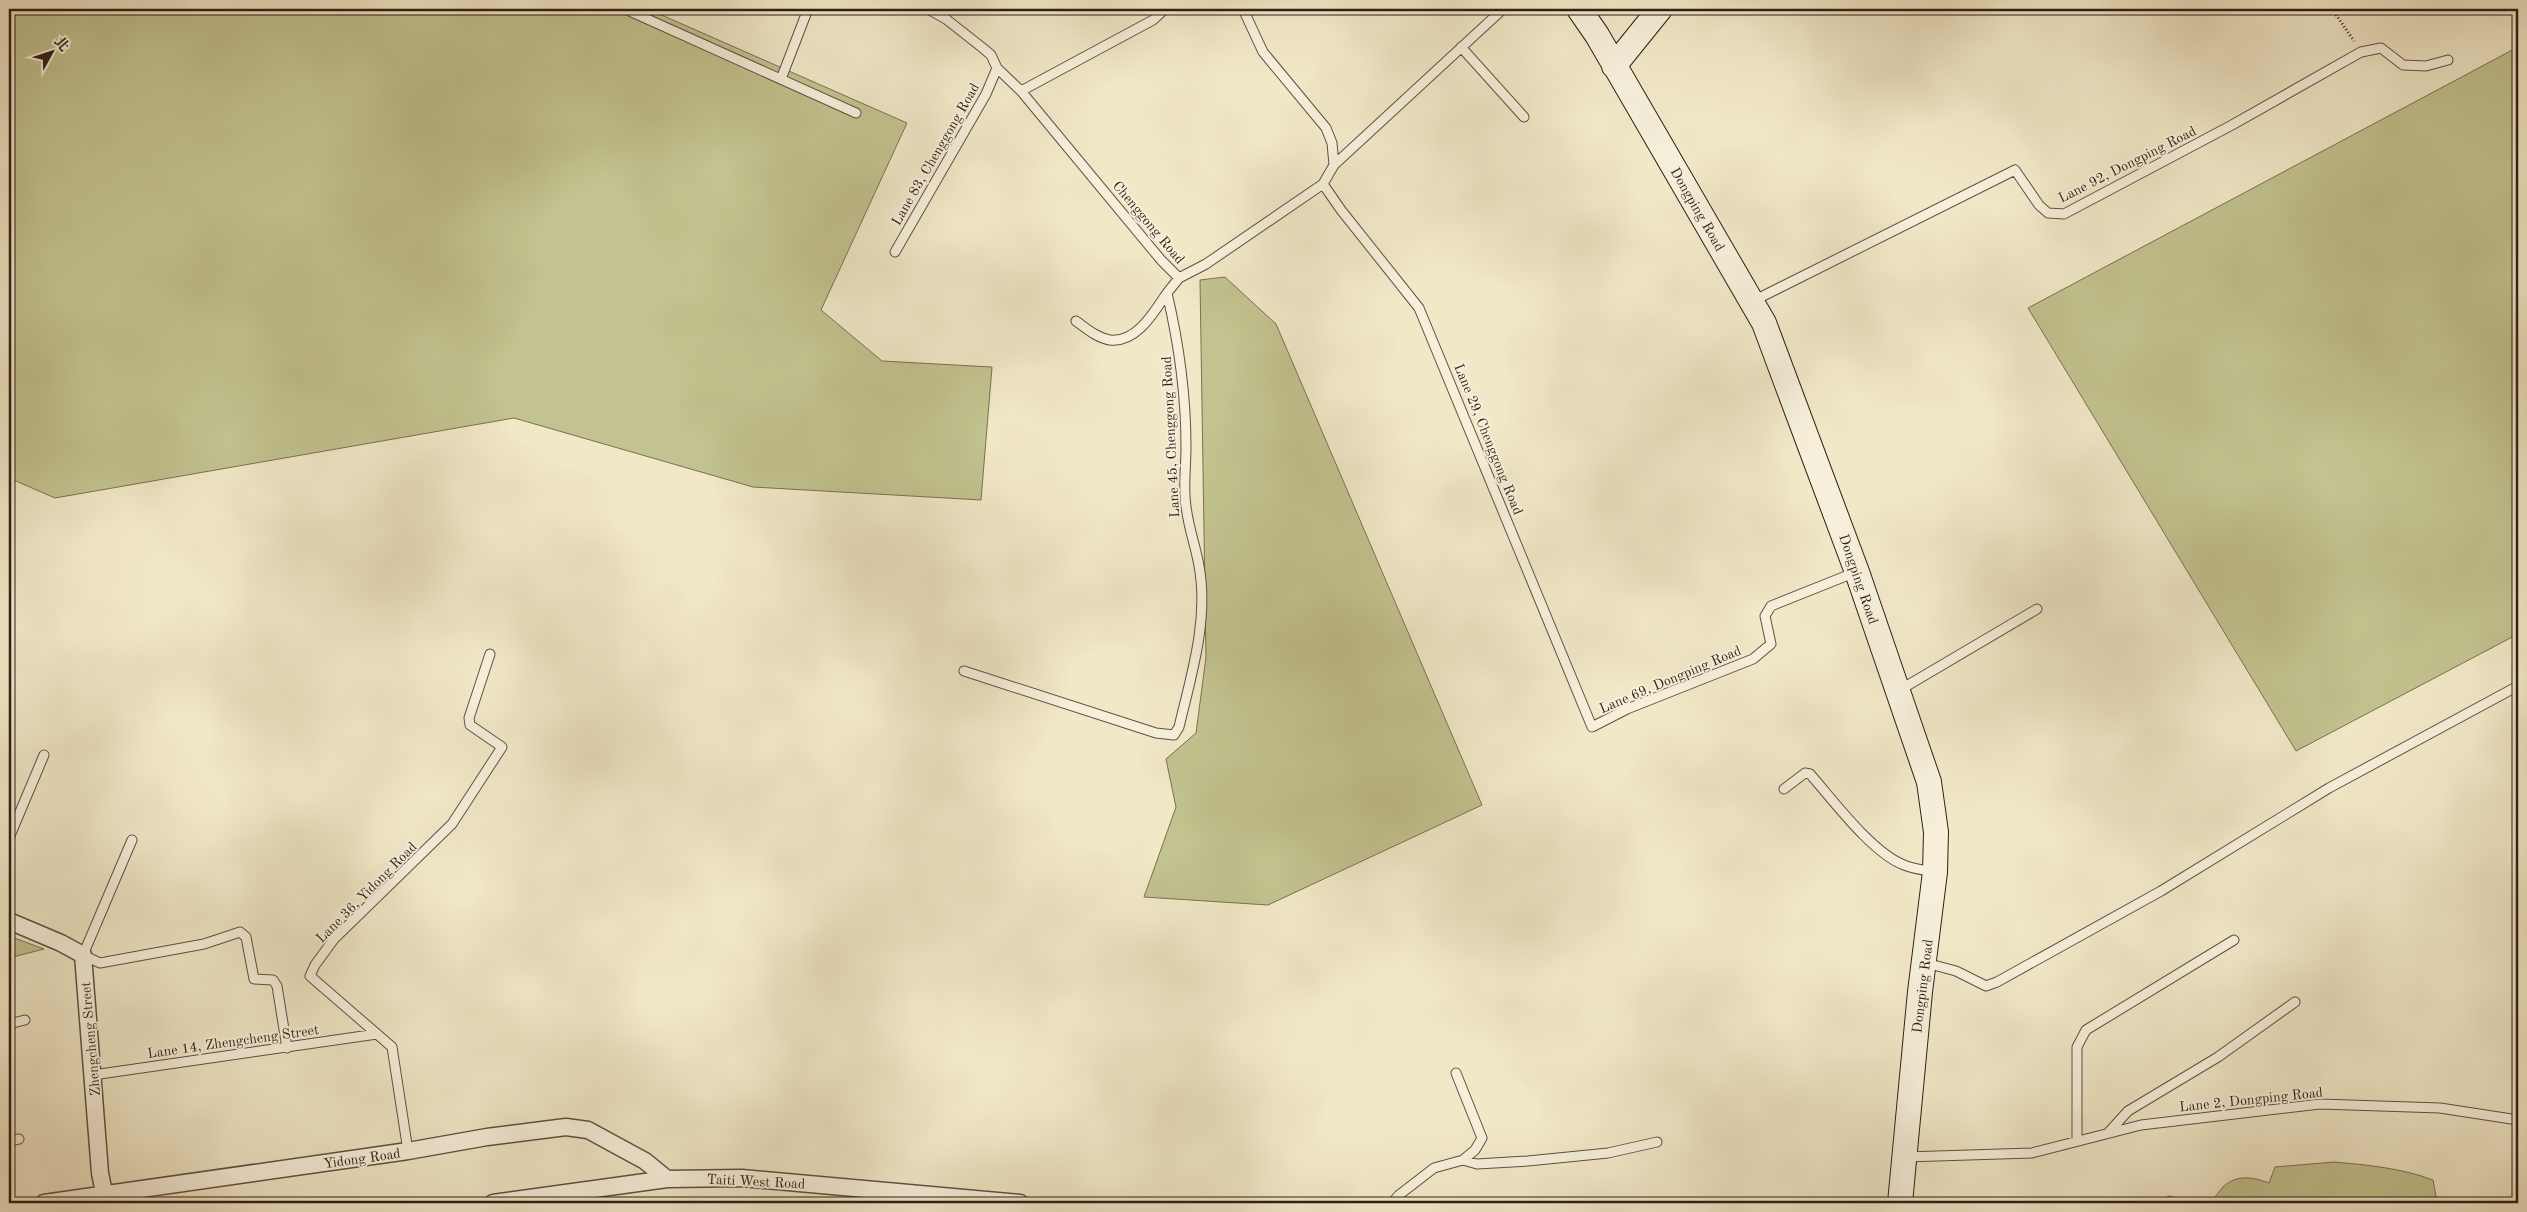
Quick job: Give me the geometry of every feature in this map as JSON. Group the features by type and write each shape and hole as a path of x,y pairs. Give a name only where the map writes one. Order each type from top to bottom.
{"main road":[{"name":"Dongping Road","path":"1579,9 1751,302 1772,342 1857,572 1929,782 1936,832 1935,872 1926,963 1920,992 1900,1203"},
{"path":"1614,66 1660,9"}],"street":[{"path":"9,921 61,943 83,955"},
{"name":"Zhengcheng Street","path":"83,955 100,1173 105,1199"},
{"name":"Yidong Road","path":"44,1203 105,1199 487,1137 566,1127 581,1128 645,1161 667,1179"},
{"name":"Taiti West Road","path":"493,1203 667,1179 742,1178 912,1198 1020,1203"}],"lane":[{"path":"625,9 856,113"},
{"path":"782,79 808,9"},
{"name":"Chenggong Road","path":"928,9 946,19 991,55 997,68 1021,91 1161,260 1179,278 1206,264 1323,184 1334,166 1503,9"},
{"path":"1021,91 1153,20 1165,9"},
{"path":"1243,9 1263,52 1326,128 1332,143 1334,166"},
{"path":"1462,47 1524,117"},
{"name":"Lane 92, Dongping Road","path":"1751,302 2015,170 2039,205 2048,213 2064,214 2232,125 2361,52 2381,48 2404,65 2426,66 2448,60"},
{"name":"Lane 83, Chenggong Road","path":"895,252 986,94 997,68"},
{"name":"Lane 29, Chenggong Road","path":"1323,184 1341,210 1419,308 1592,727"},
{"path":"1076,321 1096,335 1109,340 1120,340 1131,336 1150,318 1166,293 1179,278"},
{"name":"Lane 45, Chenggong Road","path":"964,671 1156,733 1174,735 1179,727 1195,660 1201,616 1200,567 1188,525 1184,494 1186,448 1184,377 1166,293"},
{"name":"Lane 69, Dongping Road","path":"1592,727 1627,709 1753,659 1771,644 1765,616 1771,606 1857,572"},
{"path":"1898,691 2037,609"},
{"name":"Lane 36, Yidong Road","path":"408,1151 392,1047 310,976 315,965 334,939 452,824 502,747 470,725 469,718 490,654"},
{"path":"1926,963 1956,971 1986,986 1996,982 2162,892 2329,788 2518,686"},
{"path":"9,838 44,755"},
{"path":"1784,789 1805,773 1810,774 1864,836 1879,848 1903,865 1935,872"},
{"path":"132,840 83,955 100,963 204,944 240,932 246,937 254,979 273,980 277,986 287,1048"},
{"path":"2077,1141 2077,1047 2086,1030 2234,940"},
{"name":"Lane 2, Dongping Road","path":"2108,1133 2128,1112 2218,1057 2295,1002"},
{"path":"9,1024 25,1020"},
{"name":"Lane 14, Zhengcheng Street","path":"93,1075 377,1034"},
{"path":"1392,1203 1399,1195 1434,1168 1463,1160 1475,1150 1482,1138 1456,1073"},
{"name":"Lane 2, Dongping Road","path":"1905,1157 2032,1153 2140,1125 2320,1104 2440,1108 2518,1120"},
{"path":"9,1141 19,1140"},
{"path":"1463,1160 1477,1164 1528,1161 1608,1153 1657,1142"}],"path":[{"path":"2332,9 2361,52"}],"green space":[{"path":"9,9 648,9 907,123 821,310 882,361 992,367 981,500 753,487 514,418 55,498 9,478"},
{"path":"2518,47 2518,634 2296,751 2028,308"},
{"path":"1225,277 1276,324 1482,805 1268,905 1144,897 1176,807 1166,759 1196,733 1206,657 1200,280"},
{"path":"9,936 44,949 9,958"},
{"path":"2334,1162 2397,1170 2433,1180 2436,1197 2441,1203 2206,1203 2214,1198 2228,1183 2239,1178 2257,1179 2269,1183 2275,1167"},
{"path":"2169,1196 2196,1203 2156,1203"}]}
